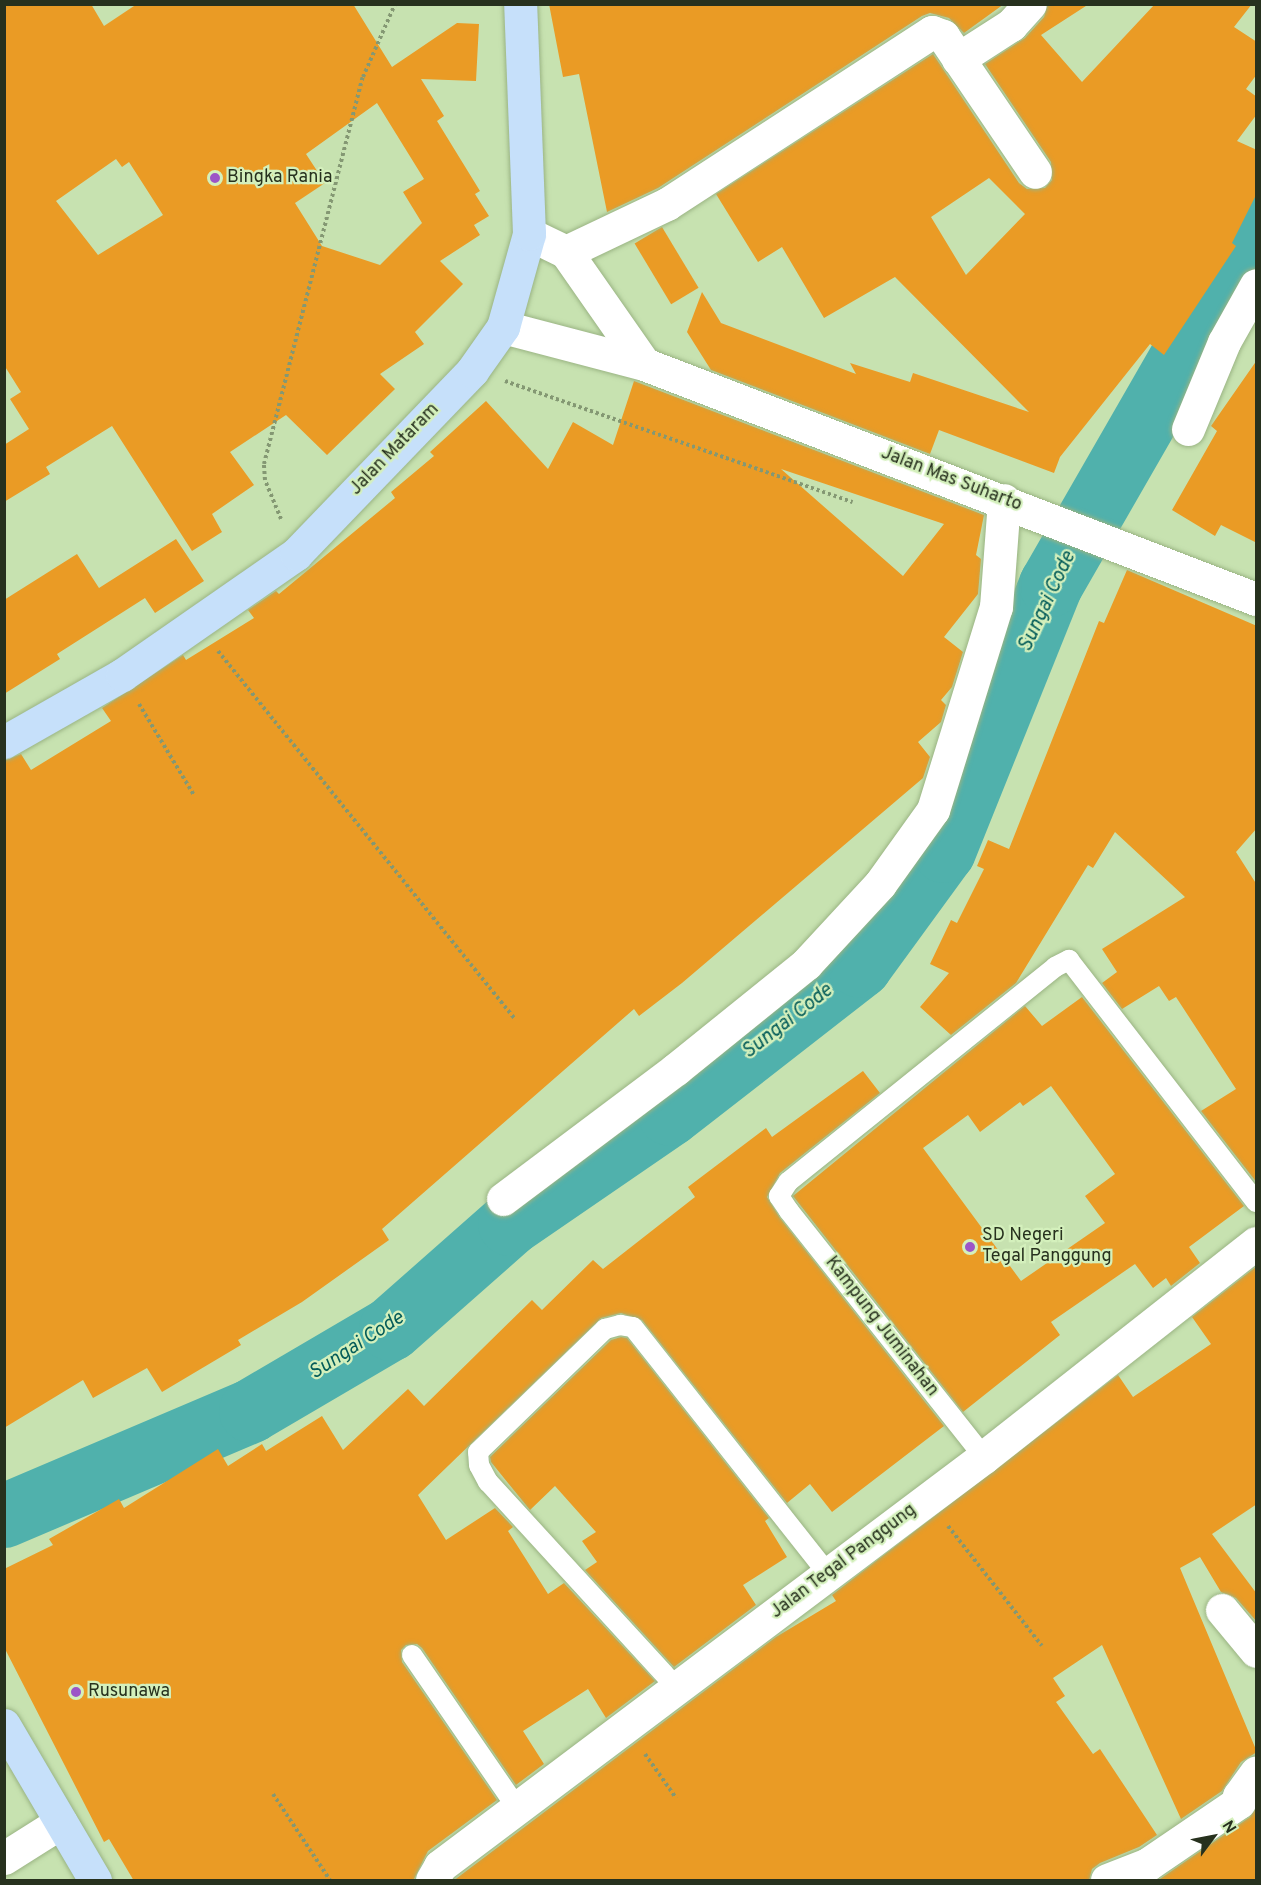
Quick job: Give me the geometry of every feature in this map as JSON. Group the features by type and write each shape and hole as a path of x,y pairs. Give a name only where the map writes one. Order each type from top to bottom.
{"main road":[{"name":"Jalan Mataram","path":"4,742 122,675 296,554 472,371 502,327 529,234 520,4"},
{"path":"4,1725 95,1881"}],"street":[{"path":"958,58 1011,25 1030,4"},
{"path":"566,252 667,204 932,32 943,36 1035,172"},
{"path":"529,234 566,252 644,364"},
{"path":"1188,429 1224,342 1257,285"},
{"name":"Jalan Mas Suharto","path":"502,327 644,364 1257,598"},
{"path":"502,1199 676,1070 806,964 880,884 933,810 996,607 1013,504"},
{"name":"Jalan Tegal Panggung","path":"440,1876 518,1808 984,1457 1257,1243"},
{"path":"1222,1610 1257,1652"},
{"path":"1107,1881 1148,1864 1239,1802 1239,1796 1257,1773"},
{"path":"4,1858 61,1822"}],"lane":[{"name":"Kampung Juminahan","path":"984,1457 779,1196 788,1182 1056,967 1069,960 1257,1202"},
{"path":"677,1688 488,1482 479,1464 478,1452 605,1329 620,1325 633,1327 828,1574"},
{"path":"412,1655 518,1808"}],"path":[{"path":"296,554 268,489 264,464 363,77 394,4"},
{"path":"498,379 853,501"},
{"path":"122,675 194,795"},
{"path":"235,675 515,1019"},
{"path":"927,1500 1042,1646"},
{"path":"626,1726 676,1798"},
{"path":"273,1794 330,1881"}],"building":[{"path":"4,4 91,4 104,26 137,4 353,4 392,67 457,23 479,24 476,81 421,79 444,116 437,121 480,191 475,194 489,216 474,225 480,235 440,261 463,284 415,332 424,344 380,374 395,389 327,455 286,415 230,452 254,485 212,514 222,532 192,551 112,426 46,467 50,474 4,502 4,445 29,429 10,399 21,392 4,365","holes":["377,103 424,179 403,192 422,223 380,265 322,246 295,203 325,183 306,154","116,159 122,167 129,162 163,215 98,255 56,201"]},
{"path":"549,4 1004,4 964,33 949,18 930,13 922,16 658,188 607,212 579,74 563,77"},
{"path":"1048,4 1089,4 1041,35 1082,82 1155,4 1252,4 1234,27 1257,42 1257,74 1246,89 1257,97 1257,114 1237,141 1257,150 1257,193 1232,243 1236,246 1164,355 1150,344 1060,457 1054,473 939,430 930,454 711,370 687,332 702,292 721,323 856,374 850,363 910,382 913,373 1029,412 895,277 824,318 782,247 758,262 716,194 933,54 1019,183 1027,189 1045,188 1052,180 1051,162 985,64 1025,38 1044,17","holes":["989,178 1025,214 966,275 931,217"]},
{"path":"662,227 699,288 671,304 635,243"},
{"path":"1257,360 1257,543 1221,525 1215,536 1172,510 1217,431 1211,426"},
{"path":"634,381 984,515 976,555 981,559 978,594 944,637 963,652 952,687 941,700 946,705 941,722 918,742 930,757 923,778 682,983 639,1016 634,1009 382,1229 389,1240 302,1302 238,1340 241,1345 162,1392 147,1368 93,1398 83,1380 4,1428 4,761 21,754 31,770 111,721 102,708 183,655 186,660 254,618 248,610 276,591 279,594 395,498 391,492 434,456 430,452 486,401 548,469 573,422 613,445","holes":["781,469 944,524 903,576"]},
{"path":"176,539 204,581 155,613 145,598 57,654 60,659 4,694 4,600 77,554 99,588"},
{"path":"1127,570 1257,626 1257,828 1236,852 1257,885 1257,1183 1201,1111 1236,1089 1176,997 1169,1001 1159,986 1122,1009 1102,983 1117,972 1102,949 1185,897 1115,832 1093,868 1088,865 1016,983 951,1035 920,1007 949,973 930,964 951,920 957,923 984,869 977,866 988,840 1009,849 1099,621 1104,623"},
{"path":"1082,997 1244,1206 1189,1247 1200,1263 1171,1286 1166,1278 1153,1288 1135,1264 1051,1322 1060,1335 963,1412 793,1196 1025,1006 1042,1026","holes":["1051,1086 1115,1174 1085,1196 1105,1223 1021,1281 923,1148 968,1115 980,1132 1020,1102 1023,1106"]},
{"path":"863,1071 880,1093 780,1173 767,1197 780,1218 944,1426 832,1512 810,1484 787,1503 642,1320 621,1313 601,1318 418,1495 446,1540 495,1508 513,1527 508,1531 548,1594 564,1583 655,1681 606,1718 588,1689 523,1731 544,1764 516,1785 422,1648 417,1644 406,1645 401,1650 402,1662 497,1800 428,1851 413,1881 134,1881 109,1839 104,1842 4,1647 4,1569 53,1545 49,1539 119,1499 124,1508 218,1449 228,1466 262,1444 266,1451 322,1416 343,1450 408,1389 424,1406 532,1300 542,1310 593,1260 603,1269 695,1197 688,1187 766,1128 772,1137"},
{"path":"1257,1266 1257,1504 1212,1534 1257,1594 1257,1622 1236,1598 1221,1592 1200,1557 1180,1568 1257,1752 1241,1762 1222,1791 1181,1819 1102,1645 1053,1678 1065,1696 1056,1702 1093,1754 1100,1749 1157,1835 1139,1847 1100,1863 1092,1869 1089,1881 453,1881 776,1637 836,1601 832,1595 1118,1375 1133,1397 1211,1344 1192,1317"},
{"path":"627,1338 769,1518 765,1521 787,1557 743,1585 756,1605 674,1667 585,1570 597,1562 582,1541 596,1532 555,1486 530,1510 491,1462 490,1457 611,1340"},
{"path":"1257,1807 1257,1881 1157,1881 1250,1817"}],"waterway":[{"name":"Sungai Code","path":"4,1516 251,1411 391,1329 510,1224 670,1114 860,966 944,851 1051,585 1256,228"}],"place":[{"name":"Bingka Rania","path":"215,178"},
{"name":"SD Negeri Tegal Panggung","path":"970,1247"},
{"name":"Rusunawa","path":"76,1692"}]}
